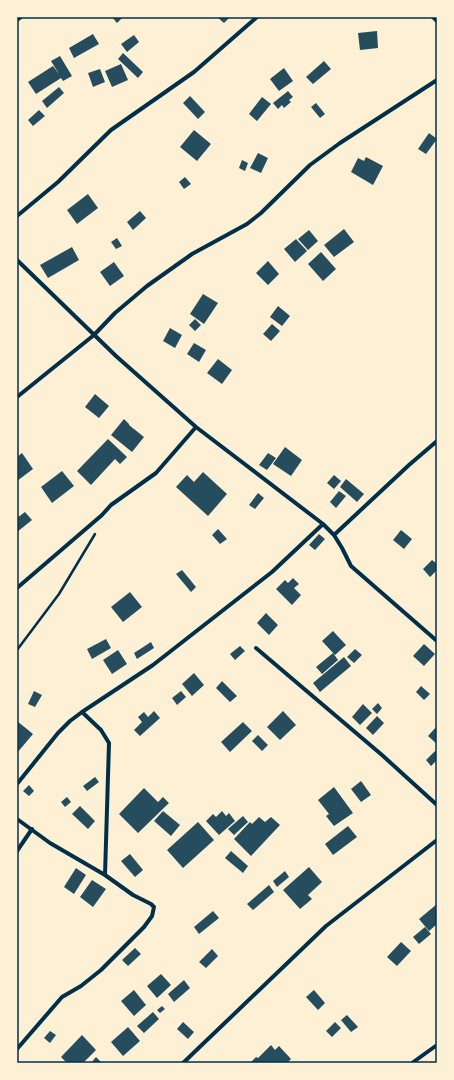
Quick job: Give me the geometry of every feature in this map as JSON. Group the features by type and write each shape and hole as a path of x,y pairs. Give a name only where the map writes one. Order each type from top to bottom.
{"street":[{"path":"17,216 63,177 112,130 194,72 257,17"},
{"path":"433,17 437,21"},
{"path":"17,397 94,335 115,313 147,286 192,254 247,224 316,160 437,80"},
{"path":"17,260 94,335 196,427 323,524 334,535 351,566 437,641"},
{"path":"17,588 102,515 111,505 156,473 196,427"},
{"path":"334,535 437,441"},
{"path":"17,784 58,733 82,712 153,665 272,572 323,524"},
{"path":"256,648 310,696 382,755 437,804"},
{"path":"82,712 101,730 109,743 105,875"},
{"path":"17,819 50,843 105,875 133,895 154,907 152,916 144,927 101,970 81,986 62,997 17,1049"},
{"path":"17,851 32,829"},
{"path":"183,1063 326,926 437,840"},
{"path":"412,1063 437,1045"}],"path":[{"path":"17,650 60,594 94,535 102,515"}],"building":[{"path":"112,17 123,17 117,23"},
{"path":"217,17 230,17 224,23"},
{"path":"377,31 378,48 360,50 358,33"},
{"path":"93,34 99,44 74,58 69,48"},
{"path":"134,35 139,42 127,52 121,44"},
{"path":"123,53 143,72 138,78 118,59"},
{"path":"60,56 72,76 63,81 61,78 36,94 28,82 53,66 59,74 51,61"},
{"path":"324,61 331,69 313,84 306,77"},
{"path":"121,64 128,80 112,87 105,71"},
{"path":"284,68 293,81 279,91 270,79"},
{"path":"100,69 105,82 93,87 88,73"},
{"path":"59,87 64,93 47,108 42,101"},
{"path":"288,91 293,97 289,100 291,102 284,108 282,105 278,109 273,103"},
{"path":"190,96 205,112 198,119 183,103"},
{"path":"262,97 271,104 257,121 249,114"},
{"path":"316,103 325,114 320,118 311,107"},
{"path":"39,110 45,116 33,126 28,120"},
{"path":"194,130 211,144 197,161 180,147"},
{"path":"429,133 437,139 426,154 418,149"},
{"path":"258,153 268,158 261,173 250,168"},
{"path":"366,157 383,166 373,185 351,172 358,158 364,161"},
{"path":"242,160 248,163 245,171 239,168"},
{"path":"185,177 191,184 184,189 179,182"},
{"path":"88,194 98,208 77,224 67,210"},
{"path":"140,211 146,218 133,230 127,222"},
{"path":"344,229 354,242 334,257 324,245"},
{"path":"309,230 318,241 308,250 298,239"},
{"path":"117,238 122,246 116,249 111,242"},
{"path":"296,239 307,251 295,262 284,249"},
{"path":"72,247 79,260 48,278 40,265"},
{"path":"321,252 336,269 323,281 308,264"},
{"path":"268,261 279,274 268,285 256,273"},
{"path":"114,262 124,276 110,286 100,272"},
{"path":"203,294 218,303 204,324 190,314"},
{"path":"278,306 290,316 282,326 270,317"},
{"path":"195,319 201,325 195,331 189,325"},
{"path":"272,324 280,331 271,341 263,334"},
{"path":"170,328 182,335 175,348 163,341"},
{"path":"194,343 206,350 199,362 187,354"},
{"path":"218,359 232,370 222,384 207,373"},
{"path":"95,394 109,406 99,418 85,407"},
{"path":"124,419 144,437 132,452 111,435"},
{"path":"108,439 127,457 120,464 115,459 91,485 77,471"},
{"path":"285,447 302,460 291,476 273,464"},
{"path":"22,453 33,469 17,481 17,457"},
{"path":"268,453 276,458 267,470 259,465"},
{"path":"62,471 74,486 52,503 41,487"},
{"path":"203,472 227,494 208,516 176,487 187,475 194,482"},
{"path":"334,475 341,481 334,489 327,483"},
{"path":"346,479 364,494 357,502 340,487"},
{"path":"339,491 346,496 336,508 330,502"},
{"path":"258,493 264,498 255,509 249,505"},
{"path":"25,512 32,520 17,532 17,518"},
{"path":"218,529 227,539 220,544 212,535"},
{"path":"401,530 412,539 404,549 393,540"},
{"path":"319,534 325,539 315,550 309,545"},
{"path":"432,560 437,564 437,570 430,577 423,569"},
{"path":"182,570 196,587 191,592 176,574"},
{"path":"293,578 299,584 294,588 301,595 292,605 276,589 285,580 288,583"},
{"path":"130,592 142,607 123,622 111,607"},
{"path":"266,613 278,625 269,635 257,623"},
{"path":"333,631 346,645 335,655 322,641"},
{"path":"106,639 111,648 92,659 87,649"},
{"path":"151,642 154,648 137,659 134,653"},
{"path":"424,644 435,654 424,666 413,656"},
{"path":"240,646 245,651 235,660 230,654"},
{"path":"355,649 362,655 354,663 347,657"},
{"path":"118,650 127,664 112,674 103,660"},
{"path":"333,653 338,660 322,674 316,667"},
{"path":"344,657 351,666 320,692 313,683"},
{"path":"194,673 204,685 192,696 182,684"},
{"path":"222,681 237,696 230,702 216,688"},
{"path":"421,686 430,694 424,700 416,692"},
{"path":"34,691 42,695 35,707 28,704"},
{"path":"181,691 186,697 177,705 172,698"},
{"path":"378,703 382,708 377,714 372,709"},
{"path":"363,704 372,713 360,725 352,717"},
{"path":"154,711 160,718 140,736 134,730 142,722 138,717 144,712 148,717"},
{"path":"283,711 296,725 280,740 267,727"},
{"path":"377,716 384,723 373,735 366,728"},
{"path":"17,721 33,734 17,753"},
{"path":"243,722 252,731 230,752 221,742"},
{"path":"437,726 437,744 428,736"},
{"path":"258,735 268,745 262,751 252,741"},
{"path":"435,751 437,753 437,760 431,766 426,760"},
{"path":"95,777 99,782 87,791 83,786"},
{"path":"361,781 371,795 361,802 351,789"},
{"path":"29,785 34,791 29,796 23,791"},
{"path":"334,787 353,813 334,826 326,816 329,814 318,800"},
{"path":"144,788 158,802 163,797 169,803 138,833 119,814"},
{"path":"67,797 71,802 65,807 61,802"},
{"path":"80,806 95,821 88,829 72,814"},
{"path":"163,811 180,825 171,836 154,821"},
{"path":"222,811 226,816 229,813 235,821 219,835 206,821 213,814 216,817"},
{"path":"243,816 248,822 234,835 228,829"},
{"path":"259,817 265,822 271,817 280,825 251,856 234,839 250,822 252,824"},
{"path":"198,822 214,840 183,868 167,850"},
{"path":"348,826 357,837 333,855 325,844"},
{"path":"231,851 248,866 243,873 225,858"},
{"path":"130,854 143,870 135,877 121,861"},
{"path":"309,867 322,882 308,895 312,899 300,909 283,890"},
{"path":"76,868 86,875 74,894 64,887"},
{"path":"285,871 289,877 277,887 273,881"},
{"path":"92,880 106,889 93,907 80,897"},
{"path":"269,885 274,892 253,910 247,904"},
{"path":"437,904 437,924 429,931 419,919"},
{"path":"213,911 219,918 199,934 194,927"},
{"path":"425,927 431,934 419,944 413,937"},
{"path":"401,942 411,951 397,966 387,957"},
{"path":"135,948 141,954 128,966 122,960"},
{"path":"212,949 218,956 206,968 199,962"},
{"path":"161,974 171,985 157,998 147,986"},
{"path":"184,980 190,988 174,1002 168,994"},
{"path":"134,990 146,1005 134,1016 121,1001"},
{"path":"314,990 325,1003 318,1010 306,997"},
{"path":"162,1006 165,1009 160,1013 157,1010"},
{"path":"153,1012 159,1019 144,1033 137,1026"},
{"path":"347,1015 358,1027 351,1032 341,1020"},
{"path":"183,1022 194,1032 188,1039 177,1029"},
{"path":"335,1022 341,1028 332,1037 326,1031"},
{"path":"128,1027 140,1041 123,1056 111,1042"},
{"path":"50,1031 56,1035 50,1043 44,1038"},
{"path":"82,1035 96,1050 83,1063 67,1063 61,1057"},
{"path":"271,1045 275,1050 279,1046 291,1059 287,1063 250,1063 256,1057 258,1058"},
{"path":"96,1057 102,1063 91,1063"}]}
